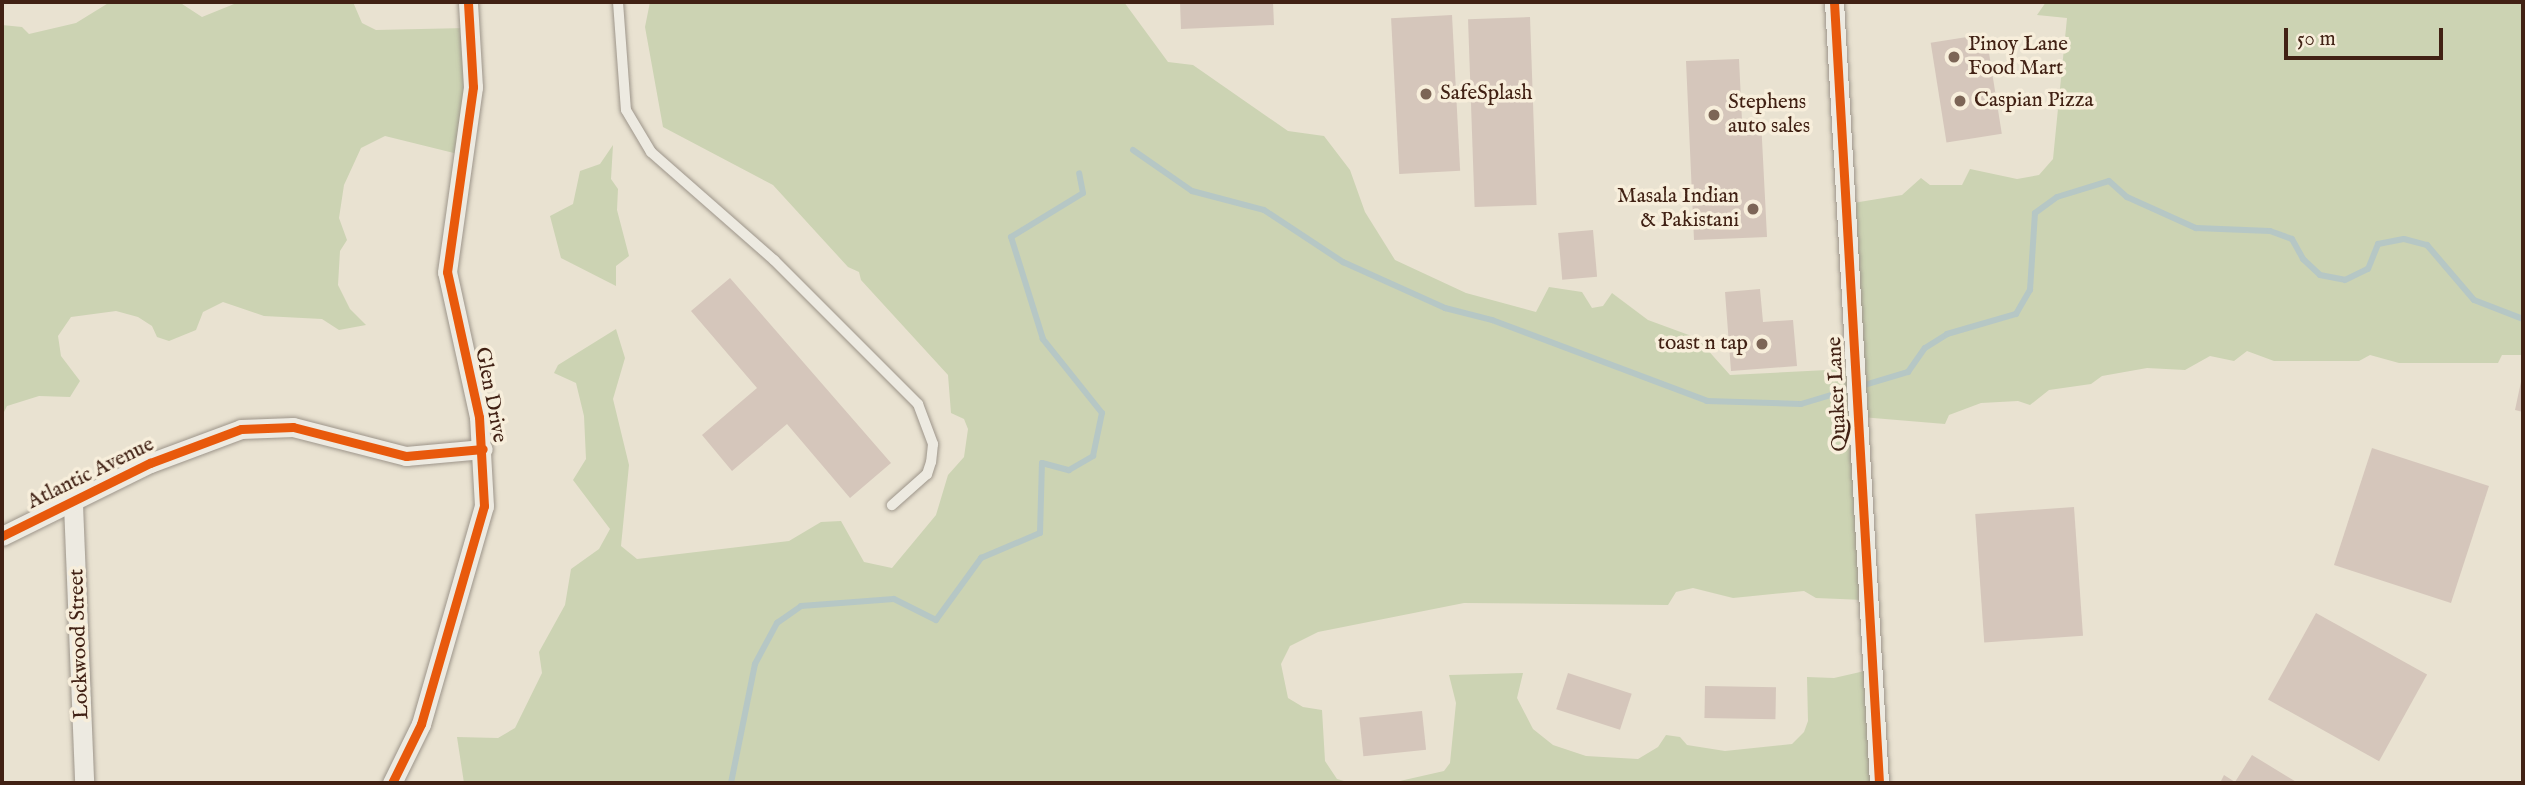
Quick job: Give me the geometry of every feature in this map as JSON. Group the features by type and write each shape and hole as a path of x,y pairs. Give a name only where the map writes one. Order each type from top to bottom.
{"street":[{"name":"Glen Drive","path":"392,783 421,724 484,506 483,449 474,382 447,272 473,87 468,2"},
{"name":"Quaker Lane","path":"1834,2 1879,783"},
{"name":"Atlantic Avenue","path":"2,536 73,504 150,463 241,429 269,425 406,456 483,449"},
{"name":"Lockwood Street","path":"73,504 84,783"}],"lane":[{"path":"618,2 626,110 651,152 774,260 918,404 933,444 931,462 927,474 892,505"}],"green space":[{"path":"110,2 179,2 202,17 239,2 353,2 362,23 376,30 466,28 466,156 385,136 361,148 344,185 339,218 347,240 340,251 338,285 350,309 366,325 339,330 322,319 264,316 223,302 203,312 196,330 169,341 157,337 152,326 138,317 116,311 71,317 58,336 61,356 80,381 70,397 39,396 7,406 2,416 2,25 22,27 29,34 76,23"},
{"path":"650,2 1124,2 1168,62 1193,65 1288,131 1324,136 1350,170 1365,212 1395,260 1466,293 1536,312 1549,287 1582,292 1592,308 1603,306 1612,293 1648,320 1697,338 1730,375 1847,369 1847,204 1902,195 1921,178 1930,185 1962,185 1970,169 2017,179 2039,175 2053,159 2067,18 2037,15 2046,2 2523,2 2523,355 2502,355 2498,363 2399,363 2370,355 2359,361 2274,361 2247,351 2234,361 2210,356 2185,370 2147,368 2102,376 2091,384 2049,390 2030,405 2018,401 1981,403 1949,415 1945,424 1861,417 1864,600 1816,598 1804,591 1733,598 1693,588 1676,592 1668,605 1464,603 1318,632 1290,646 1281,664 1288,698 1303,707 1322,710 1325,761 1337,779 1351,783 464,783 457,737 498,738 515,728 542,673 539,652 565,605 571,569 599,549 610,529 573,480 586,459 584,416 576,383 554,373 558,365 616,329 625,358 613,399 629,465 621,546 637,559 789,541 821,522 841,521 864,562 892,568 936,515 948,475 964,457 968,429 964,419 951,413 948,375 861,280 859,272 848,267 773,185 663,127 645,27"},
{"path":"613,145 611,179 618,189 617,210 629,256 616,266 616,286 561,258 550,216 573,204 580,171 600,164"},
{"path":"1869,670 1876,783 1391,783 1444,771 1450,763 1456,703 1449,675 1523,673 1517,698 1533,729 1553,745 1586,756 1638,759 1658,747 1666,735 1680,737 1687,745 1725,751 1792,744 1804,732 1808,721 1807,677 1834,678"}],"building":[{"path":"1180,2 1273,2 1274,25 1181,29"},
{"name":"SafeSplash","path":"1452,15 1460,171 1399,174 1391,18"},
{"path":"1530,17 1537,205 1475,207 1468,19"},
{"path":"1986,34 2002,134 1946,143 1931,43"},
{"path":"1739,59 1742,121 1761,120 1767,237 1694,240 1686,61"},
{"path":"1593,230 1597,277 1562,280 1558,233"},
{"path":"730,278 891,463 850,498 787,424 732,471 702,435 757,388 691,311"},
{"name":"toast n tap","path":"1760,289 1763,322 1793,320 1797,366 1731,371 1725,292"},
{"path":"2523,377 2523,412 2515,410"},
{"path":"2372,448 2489,486 2451,603 2334,565"},
{"path":"2074,507 2083,636 1984,643 1975,514"},
{"path":"2316,613 2427,675 2379,761 2268,700"},
{"path":"1568,673 1632,694 1620,730 1556,709"},
{"path":"1705,686 1776,687 1775,719 1704,718"},
{"path":"1422,711 1426,750 1363,756 1359,718"},
{"path":"2252,755 2298,783 2220,783 2224,775 2235,782"}],"waterway":[{"path":"1133,150 1192,191 1264,210 1343,262 1445,308 1492,320 1707,401 1801,404 1908,372 1925,348 1947,334 2016,314 2030,290 2035,213 2057,197 2109,181 2127,197 2196,228 2270,231 2292,239 2303,259 2320,275 2345,280 2368,269 2378,244 2404,239 2427,245 2474,300 2523,319"},
{"path":"731,783 755,664 777,623 801,606 894,599 936,620 981,558 1040,533 1042,463 1069,470 1093,456 1102,413 1043,339 1011,237 1083,193 1079,173"}],"cycle path":[{"path":"392,783 421,724 484,506 479,417 447,272 473,87 468,2"},
{"path":"1834,2 1879,783"},
{"path":"2,536 150,463 241,429 293,427 406,456 483,449"}],"place":[{"name":"Pinoy Lane Food Mart","path":"1954,57"},
{"name":"SafeSplash","path":"1426,94"},
{"name":"Caspian Pizza","path":"1960,101"},
{"name":"Stephens auto sales","path":"1714,115"},
{"name":"Masala Indian & Pakistani","path":"1753,209"},
{"name":"toast n tap","path":"1762,344"}]}
